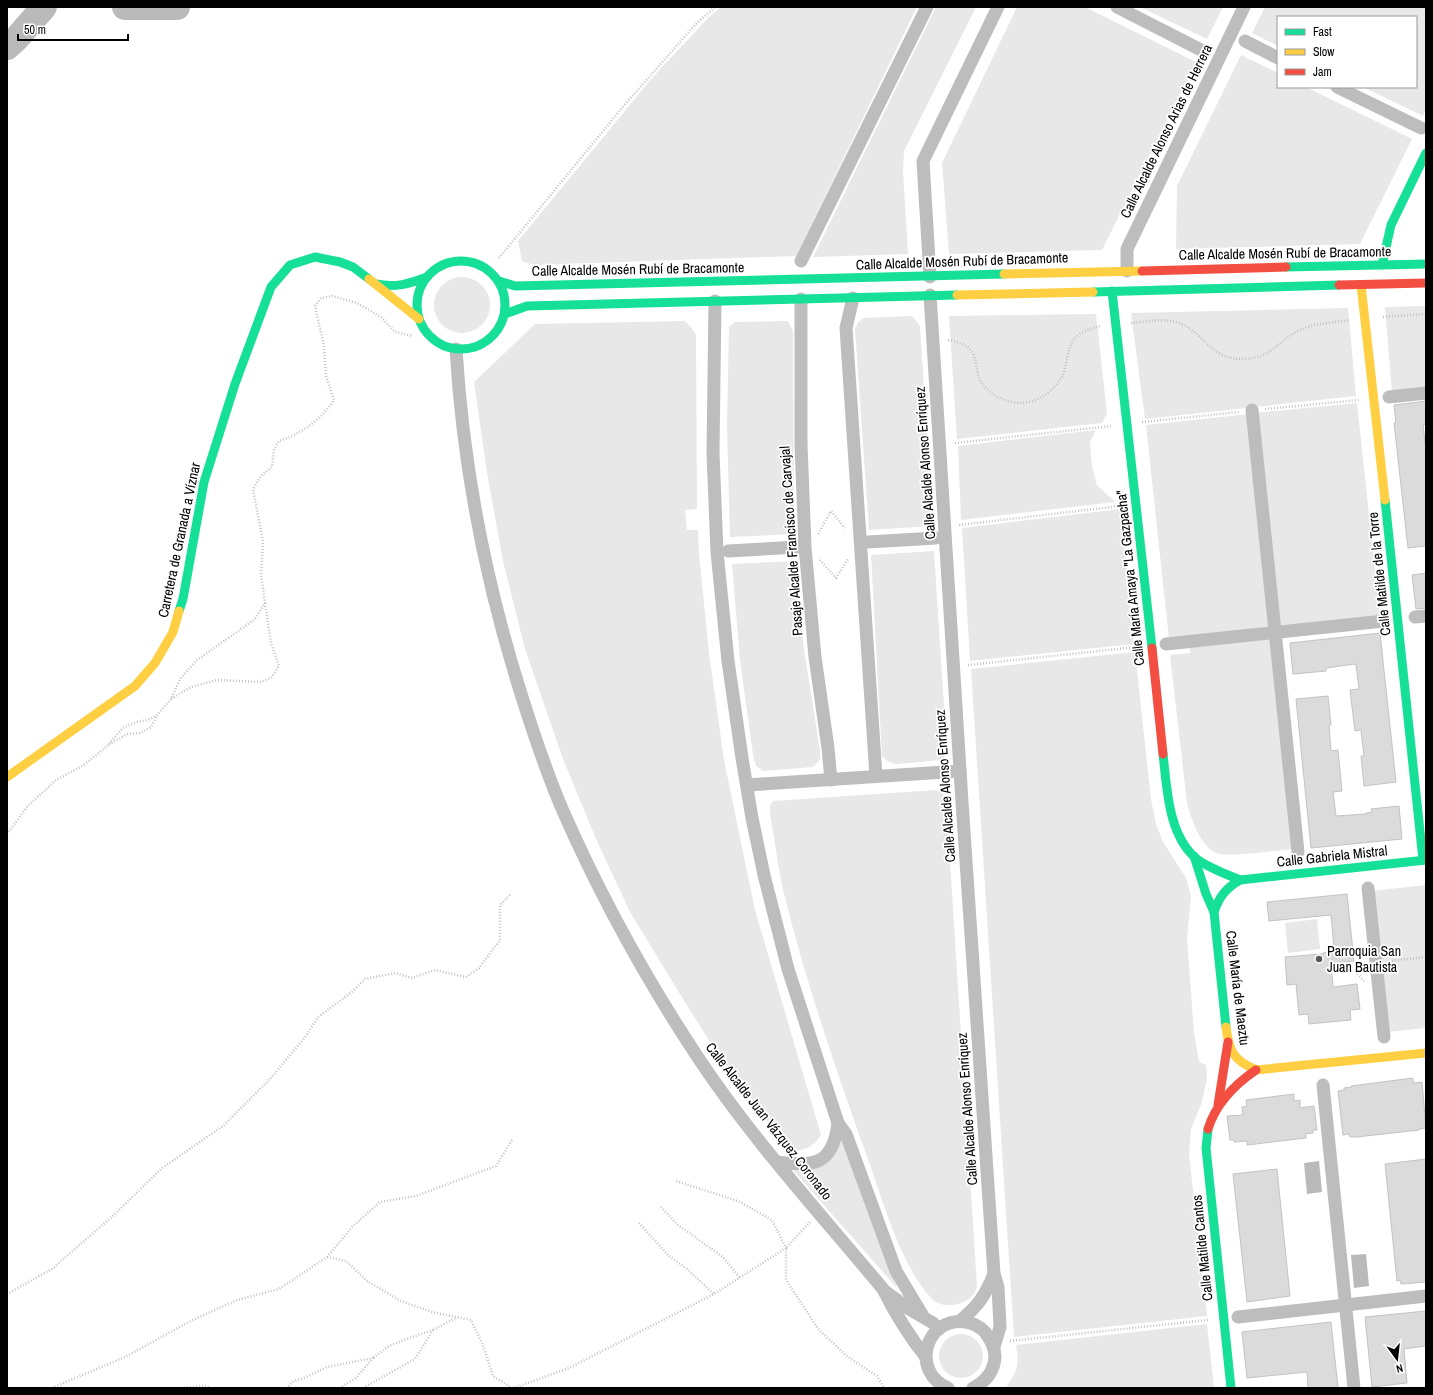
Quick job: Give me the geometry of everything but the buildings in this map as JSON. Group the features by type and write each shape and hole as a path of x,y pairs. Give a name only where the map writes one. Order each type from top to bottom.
{"main road":[{"path":"1382,265 1391,225 1426,153"},
{"name":"Carretera de Granada a Víznar","path":"7,777 135,686 155,662 173,632 183,599 204,482 235,384 271,287 290,266 315,257 340,262 353,267 376,284 403,308 419,319"},
{"path":"466,261 480,265 492,273 498,281 504,293 506,305 502,323 496,332 486,342 475,347 456,349 443,345 434,340 428,334 419,319 417,301 420,288 426,277 436,268 451,262 466,261"},
{"name":"Calle Alcalde Mosén Rubí de Bracamonte","path":"498,281 515,286 1426,264"},
{"path":"376,284 387,286 405,285 426,277"},
{"path":"504,314 527,306 1426,283"},
{"name":"Calle Matilde de la Torre","path":"1361,285 1424,860"},
{"name":"Calle María Amaya \"La Gazpacha\"","path":"1112,290 1169,805 1177,829 1194,856 1204,888 1214,912"},
{"name":"Calle María Amaya \"La Gazpacha\"","path":"1194,856 1208,865 1240,880"},
{"name":"Calle Gabriela Mistral","path":"1240,880 1424,860"},
{"path":"1214,912 1219,898 1227,888 1240,880"},
{"name":"Calle María de Maeztu","path":"1214,912 1228,1042 1232,1055 1242,1064 1256,1070"},
{"name":"Calle Matilde Cantos","path":"1218,1106 1228,1042"},
{"path":"1256,1070 1426,1053"},
{"name":"Calle Matilde Cantos","path":"1231,1388 1206,1148 1210,1124 1218,1106 1226,1094 1241,1079 1256,1070"}],"street":[{"path":"801,261 927,7"},
{"path":"930,277 923,161 998,7"},
{"path":"1117,7 1205,52"},
{"name":"Calle Alcalde Alonso Arias de Herrera","path":"1127,271 1127,249 1244,7"},
{"path":"1245,41 1277,57"},
{"path":"1340,88 1421,128"},
{"name":"Calle Alcalde Alonso Enríquez","path":"930,295 994,1274 998,1287 1000,1327 994,1347 995,1359 990,1374 984,1381 973,1388"},
{"path":"852,298 846,328 876,776"},
{"name":"Pasaje Alcalde Francisco de Carvajal","path":"801,299 801,444 805,547 815,657 831,780"},
{"path":"715,301 713,453 717,552 728,660 752,818 764,876 788,969 838,1123 846,1134 896,1271 923,1316"},
{"name":"Calle Alcalde Juan Vázquez Coronado","path":"456,349 465,446 474,507 489,577 509,654 536,741 563,811 616,920 696,1055 777,1162 883,1289 917,1346 926,1356"},
{"path":"1389,397 1426,393"},
{"path":"1252,410 1298,852"},
{"path":"868,542 936,538"},
{"path":"728,551 798,547"},
{"path":"1166,644 1384,621"},
{"path":"747,785 960,771"},
{"path":"1368,888 1384,1038"},
{"path":"1323,1086 1354,1388"},
{"path":"777,1162 794,1165 810,1164 820,1161 829,1152 836,1138 838,1123"},
{"name":"Calle Alcalde Alonso Enríquez","path":"960,1321 986,1294 994,1274"},
{"name":"Calle Alcalde Juan Vázquez Coronado","path":"883,1289 933,1323 938,1329"},
{"path":"1238,1317 1426,1296"},
{"path":"948,1388 943,1386 934,1378 926,1362 928,1342 938,1329 946,1324 960,1321 969,1322 983,1330 991,1340 994,1347"}],"path":[{"path":"499,258 626,103 696,24 715,7"},
{"path":"171,699 191,686 217,680 260,682 271,678 279,666 271,643 265,603 261,574 263,542 253,489 261,476 272,467 274,449 279,440 291,437 311,424 329,408 334,400 326,376 324,346 315,306 321,298 332,296 357,302 381,317 395,332 412,336"},
{"path":"1383,317 1426,314"},
{"path":"1130,323 1164,320 1176,322 1187,326 1216,353 1231,358 1244,359 1262,356 1274,350 1294,333 1313,325 1352,320"},
{"path":"948,340 960,342 967,346 972,353 980,379 990,392 1002,399 1018,404 1033,401 1046,394 1054,387 1062,378 1068,353 1074,338 1083,331 1100,326"},
{"path":"955,443 1112,426"},
{"path":"959,525 1122,506"},
{"path":"816,537 831,511 846,529"},
{"path":"817,556 836,578 852,554"},
{"path":"106,746 127,734 141,733 151,727 157,716 171,699 180,678 197,660 254,620 265,603"},
{"path":"968,665 1137,647"},
{"path":"7,834 26,806 56,780 84,765 106,746 123,728 136,722 148,720 157,716"},
{"path":"7,1294 52,1269 115,1214 162,1168 223,1126 271,1078 306,1036 318,1017 352,992 365,979 395,973 412,978 435,970 466,977 478,968 500,940 500,904 510,894"},
{"path":"1376,962 1426,957"},
{"path":"1356,973 1364,972"},
{"path":"52,1388 125,1356 237,1300 279,1289 327,1257 352,1227 380,1202 416,1196 496,1166 512,1140"},
{"path":"676,1181 738,1201 772,1220 786,1248 786,1280 819,1330 848,1357 877,1376 884,1388"},
{"path":"661,1207 678,1225 723,1256 740,1278"},
{"path":"327,1257 346,1261 367,1281 401,1301 432,1312 471,1320 483,1345 493,1376 513,1388 569,1368 714,1294 786,1248 814,1218"},
{"path":"639,1223 669,1256 687,1269 714,1294"},
{"path":"340,1388 356,1378 373,1358 389,1346 433,1330 456,1318"},
{"path":"1009,1341 1210,1320"},
{"path":"363,1388 415,1359 433,1330"},
{"path":"286,1388 294,1381 327,1367 373,1358"},
{"path":"181,1388 206,1386 210,1388"}],"shaded area":[{"path":"721,7 917,7 796,256 534,265 522,261 518,241 652,78 709,17"},
{"path":"936,7 976,7 904,151 903,171 908,254 813,257"},
{"path":"1017,7 1085,7 1196,62 1102,250 949,254 942,163"},
{"path":"1140,7 1223,7 1207,39"},
{"path":"1265,7 1426,7 1426,109 1423,116 1365,88 1417,88 1417,16 1277,16 1277,46 1252,33"},
{"path":"1241,55 1277,73 1277,88 1308,88 1412,139 1360,244 1176,249 1177,186"},
{"path":"456,277 468,277 478,281 486,289 490,299 490,311 486,321 478,329 468,333 456,333 446,329 438,321 434,311 434,299 438,289 446,281"},
{"path":"1426,306 1426,389 1392,393 1385,307"},
{"path":"1348,308 1356,396 1145,419 1131,313"},
{"path":"1096,314 1107,413 1102,423 957,439 949,316"},
{"path":"912,316 920,326 933,526 869,530 855,329 858,322 864,318"},
{"path":"685,321 696,335 697,509 685,510 687,530 698,530 709,653 724,760 755,910 821,1135 816,1142 810,1146 795,1151 786,1145 727,1069 630,912 596,839 563,759 525,649 503,561 487,473 474,382 535,324"},
{"path":"788,321 793,331 794,534 730,537 727,426 729,327 735,322"},
{"path":"1357,403 1380,617 1278,628 1255,413"},
{"path":"1249,414 1269,629 1169,639 1146,425"},
{"path":"1096,430 1090,442 1092,466 1097,485 1115,502 961,520 958,446"},
{"path":"1120,509 1134,644 970,661 962,528"},
{"path":"934,551 947,753 943,759 896,764 887,761 882,756 871,555"},
{"path":"795,561 804,650 820,750 820,760 813,767 763,771 756,766 753,755 740,660 732,564"},
{"path":"1272,636 1294,849 1231,855 1216,853 1205,844 1201,838 1194,824 1187,803 1170,655 1190,653 1189,644"},
{"path":"1135,652 1151,799 1156,824 1163,842 1186,878 1191,896 1187,938 1194,1033 1199,1062 1206,1065 1207,1078 1202,1102 1191,1129 1189,1154 1207,1316 1014,1337 971,669"},
{"path":"936,790 943,794 946,798 977,1287 974,1294 969,1299 953,1305 936,1302 921,1285 911,1270 888,1217 835,1064 803,963 784,894 770,814 770,805 773,801"},
{"path":"1426,885 1426,1028 1388,1032 1372,891"},
{"path":"1317,919 1320,949 1288,953 1285,923"},
{"path":"842,1135 897,1288 794,1171 812,1169"},
{"path":"1319,1161 1322,1192 1307,1194 1304,1163"},
{"path":"1366,1254 1369,1286 1354,1288 1351,1255"},
{"path":"1207,1324 1214,1388 1006,1388 1017,1368 1018,1358 1016,1345"},
{"path":"957,1334 965,1334 977,1340 983,1352 983,1360 977,1372 965,1378 957,1378 945,1372 939,1360 939,1352 945,1340"}],"waterway":[{"path":"7,47 17,38 44,7"},
{"path":"125,7 177,7"}],"traffic: fast":[{"path":"1382,265 1391,225 1426,153"},
{"path":"179,611 183,599 204,482 235,384 271,287 290,265 315,257 340,262 353,267 369,279"},
{"path":"461,261 478,264 492,274 502,288 505,305 502,322 492,336 478,346 461,349 444,346 430,336 420,322 417,305 420,288 430,274 444,264 461,261"},
{"path":"1286,267 1426,264"},
{"path":"499,281 515,286 1004,274"},
{"path":"376,284 389,286 402,285 427,277"},
{"path":"1093,292 1339,285"},
{"path":"1112,291 1152,648"},
{"path":"505,314 527,306 957,295"},
{"path":"1385,500 1423,860"},
{"path":"1163,754 1168,796 1180,839 1198,860 1213,869 1240,880"},
{"path":"1194,856 1206,894 1214,912"},
{"path":"1226,1027 1214,912 1221,897 1231,886 1240,880 1426,860"},
{"path":"1208,1129 1206,1148 1231,1388"}],"traffic: slow":[{"path":"1004,274 1142,271"},
{"path":"369,279 419,319"},
{"path":"1361,285 1385,500"},
{"path":"957,295 1093,292"},
{"path":"7,777 135,686 155,663 173,632 179,611"},
{"path":"1226,1027 1231,1049 1234,1054 1242,1062 1256,1070 1426,1053"}],"traffic: jam":[{"path":"1142,271 1286,267"},
{"path":"1339,285 1426,283"},
{"path":"1152,648 1163,754"},
{"path":"1218,1105 1228,1042"},
{"path":"1208,1129 1216,1111 1227,1095 1233,1088 1256,1070"}],"place":[{"name":"Parroquia San Juan Bautista","path":"1319,959"}]}
